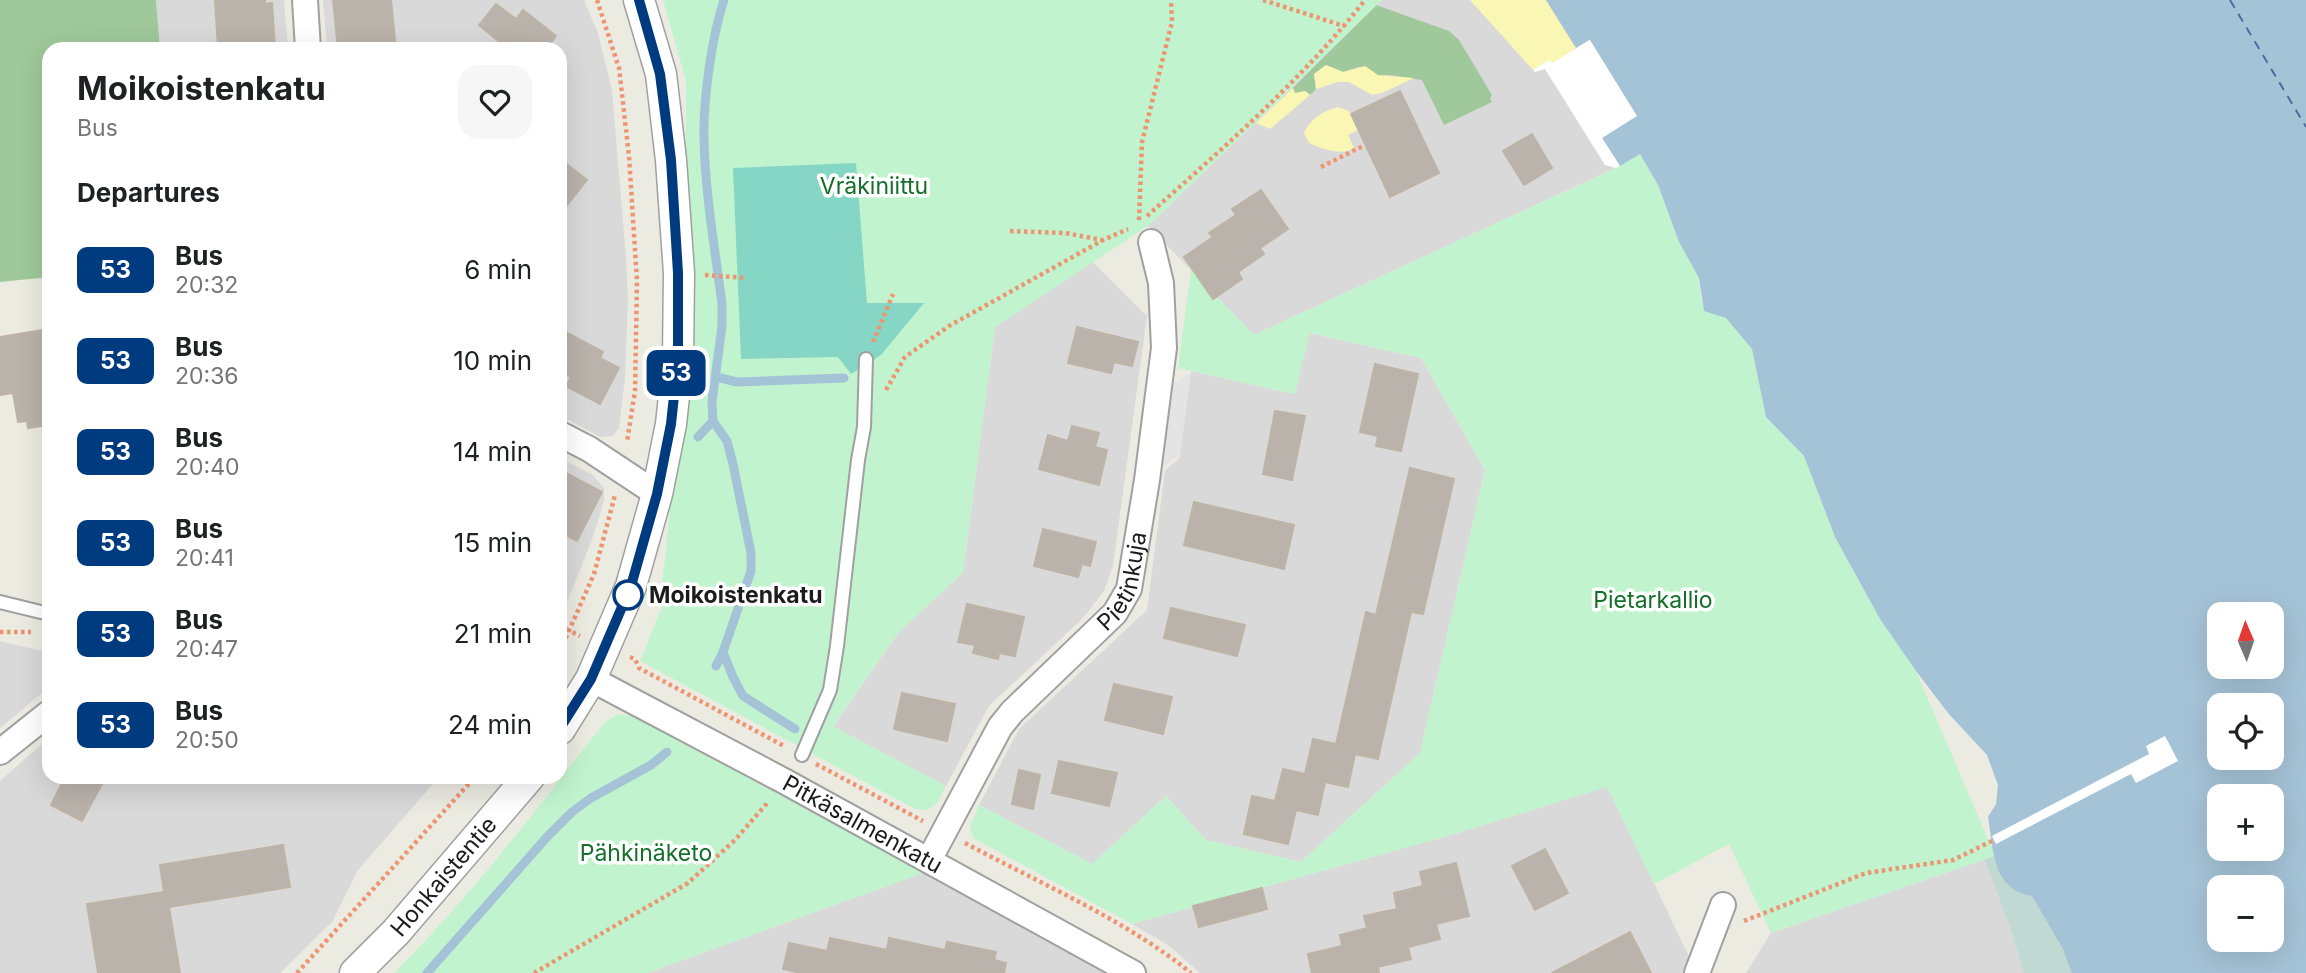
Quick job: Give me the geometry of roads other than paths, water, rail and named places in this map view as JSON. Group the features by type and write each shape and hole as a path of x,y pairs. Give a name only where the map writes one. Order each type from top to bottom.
{"street":[{"path":"305,0 308,42"},
{"path":"567,718 591,679 631,586 657,494 671,424 678,359 678,273 671,160 660,74 639,0"},
{"name":"Pietinkuja","path":"929,860 1000,727 1012,712 1115,613 1129,589 1147,480 1164,348 1161,283 1144,233"},
{"path":"567,438 657,494"},
{"name":"Pitkäsalmenkatu","path":"591,679 1133,973"},
{"path":"0,752 42,719"},
{"name":"Honkaistentie","path":"355,973 396,932 518,784"},
{"path":"1697,973 1723,905"}],"lane":[{"path":"802,755 830,690 864,427 866,359"},
{"path":"0,602 42,612"}],"waterway":[{"path":"716,666 751,571 751,553 733,464 727,441 713,421 712,402 722,326 722,304 708,200 704,123 712,49 724,0"},
{"path":"716,377 737,382 844,378"},
{"path":"698,437 713,421"},
{"path":"723,652 743,696 795,729"},
{"path":"427,973 572,812 591,798 651,765 667,752"}],"place":[{"name":"Moikoistenkatu","path":"628,595"}],"park label":[{"name":"Vräkiniittu","path":"874,186"},
{"name":"Pietarkallio","path":"1653,600"},
{"name":"Pähkinäketo","path":"646,853"}]}
